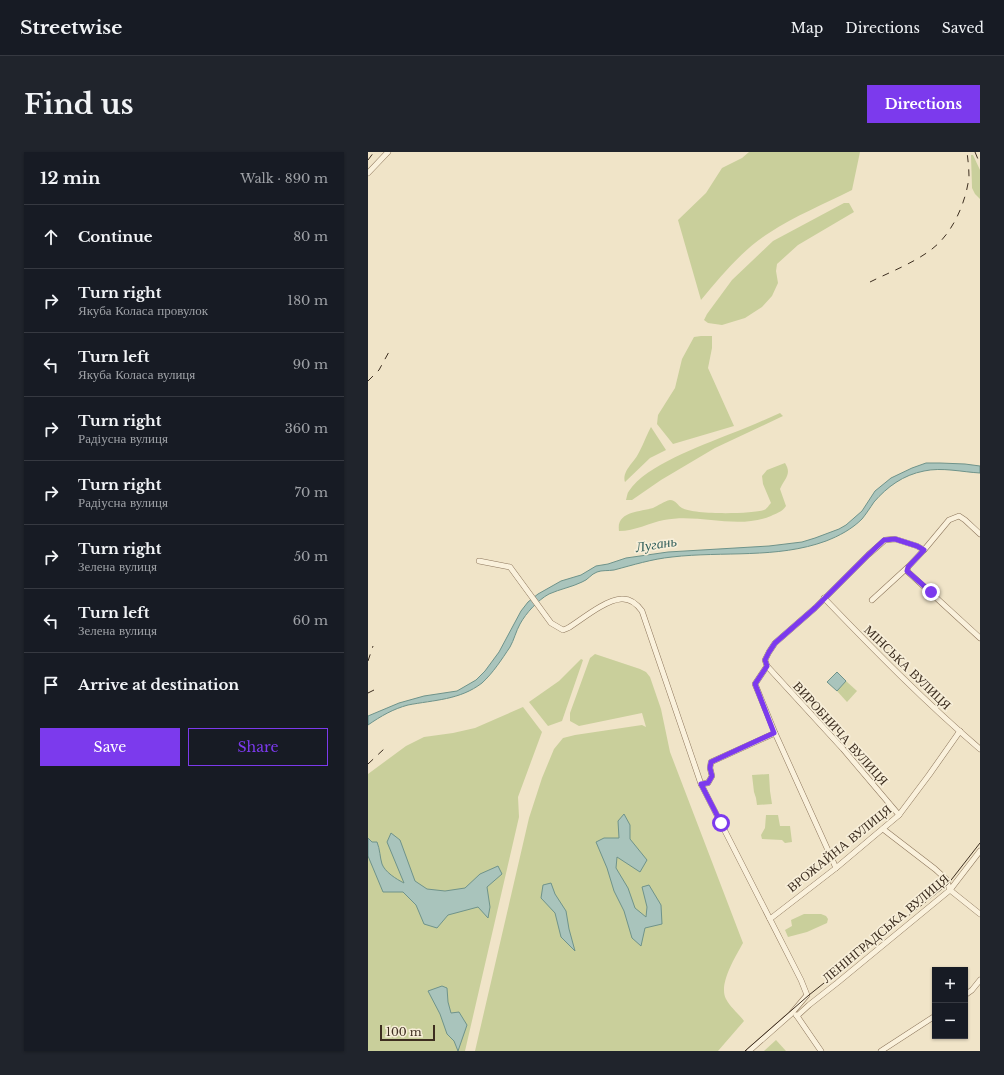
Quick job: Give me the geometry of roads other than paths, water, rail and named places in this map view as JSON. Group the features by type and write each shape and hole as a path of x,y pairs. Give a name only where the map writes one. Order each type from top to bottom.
{"street":[{"path":"368,173 388,152"},
{"path":"872,600 908,567 949,520 959,516 980,534"},
{"path":"836,868 774,733 755,684 767,666 765,660 775,643 815,608 884,540 895,539 917,546 924,550"},
{"path":"479,561 510,567 551,623 564,630 615,600 622,599 637,604 642,611 701,784 801,980 807,995 791,1014 749,1051"},
{"path":"908,567 907,571 910,575 980,638"},
{"name":"МІНСЬКА ВУЛИЦЯ","path":"824,598 860,636 980,749"},
{"name":"ВИРОБНИЧА ВУЛИЦЯ","path":"767,666 843,749 899,815"},
{"name":"ВРОЖАЙНА ВУЛИЦЯ","path":"770,919 836,868 899,815 960,731"},
{"path":"701,784 708,783 712,776 710,768 711,762 774,733"},
{"path":"883,829 935,869 946,879 950,890 980,914"},
{"name":"ЛЕНІНГРАДСЬКА ВУЛИЦЯ","path":"797,1016 950,890 980,851"},
{"path":"968,993 980,980"},
{"path":"791,1014 797,1016 821,1051"},
{"path":"881,1051 932,1018"}],"water":[{"path":"926,463 980,466 980,473 938,469 909,475 884,491 862,519 850,529 831,539 807,547 750,554 691,555 672,557 614,570 597,572 584,581 549,594 537,603 523,620 511,644 494,670 474,689 456,696 408,705 382,716 368,725 368,716 399,703 424,696 457,691 476,680 485,671 499,652 521,611 528,602 538,594 561,581 581,575 596,566 626,558 668,552 769,546 802,542 815,538 846,525 862,511 875,491 891,478"},
{"path":"837,672 846,681 837,691 827,682"},
{"path":"624,814 630,825 630,839 647,860 640,872 617,857 616,868 628,888 635,908 646,917 647,907 642,887 649,885 661,905 662,924 645,928 641,946 632,938 624,911 614,891 607,868 596,842 604,838 619,838 618,821"},
{"path":"391,833 400,840 415,881 427,889 445,891 465,888 480,874 498,866 502,874 487,887 490,907 488,918 478,907 448,915 437,928 424,924 416,905 403,892 383,892 368,856 368,838 372,842 377,842 382,864 386,870 404,883 387,842"},
{"path":"551,883 555,894 566,911 575,951 561,937 555,913 541,898 543,885"},
{"path":"442,986 447,988 448,1002 451,1013 459,1012 467,1025 458,1051 454,1041 447,1034 440,1014 428,991"}],"tram line":[{"path":"745,1051 809,995 948,884 980,843"}],"railway":[{"path":"368,160 374,152"},
{"path":"870,282 910,263 925,254 946,235 962,207 965,197 969,177 967,152"},
{"path":"975,152 980,164"},
{"path":"368,381 379,370 390,350"},
{"path":"368,661 373,646"},
{"path":"368,693 374,690"},
{"path":"368,764 384,749"}],"water label":[{"name":"Лугань","path":"656,544"}]}
